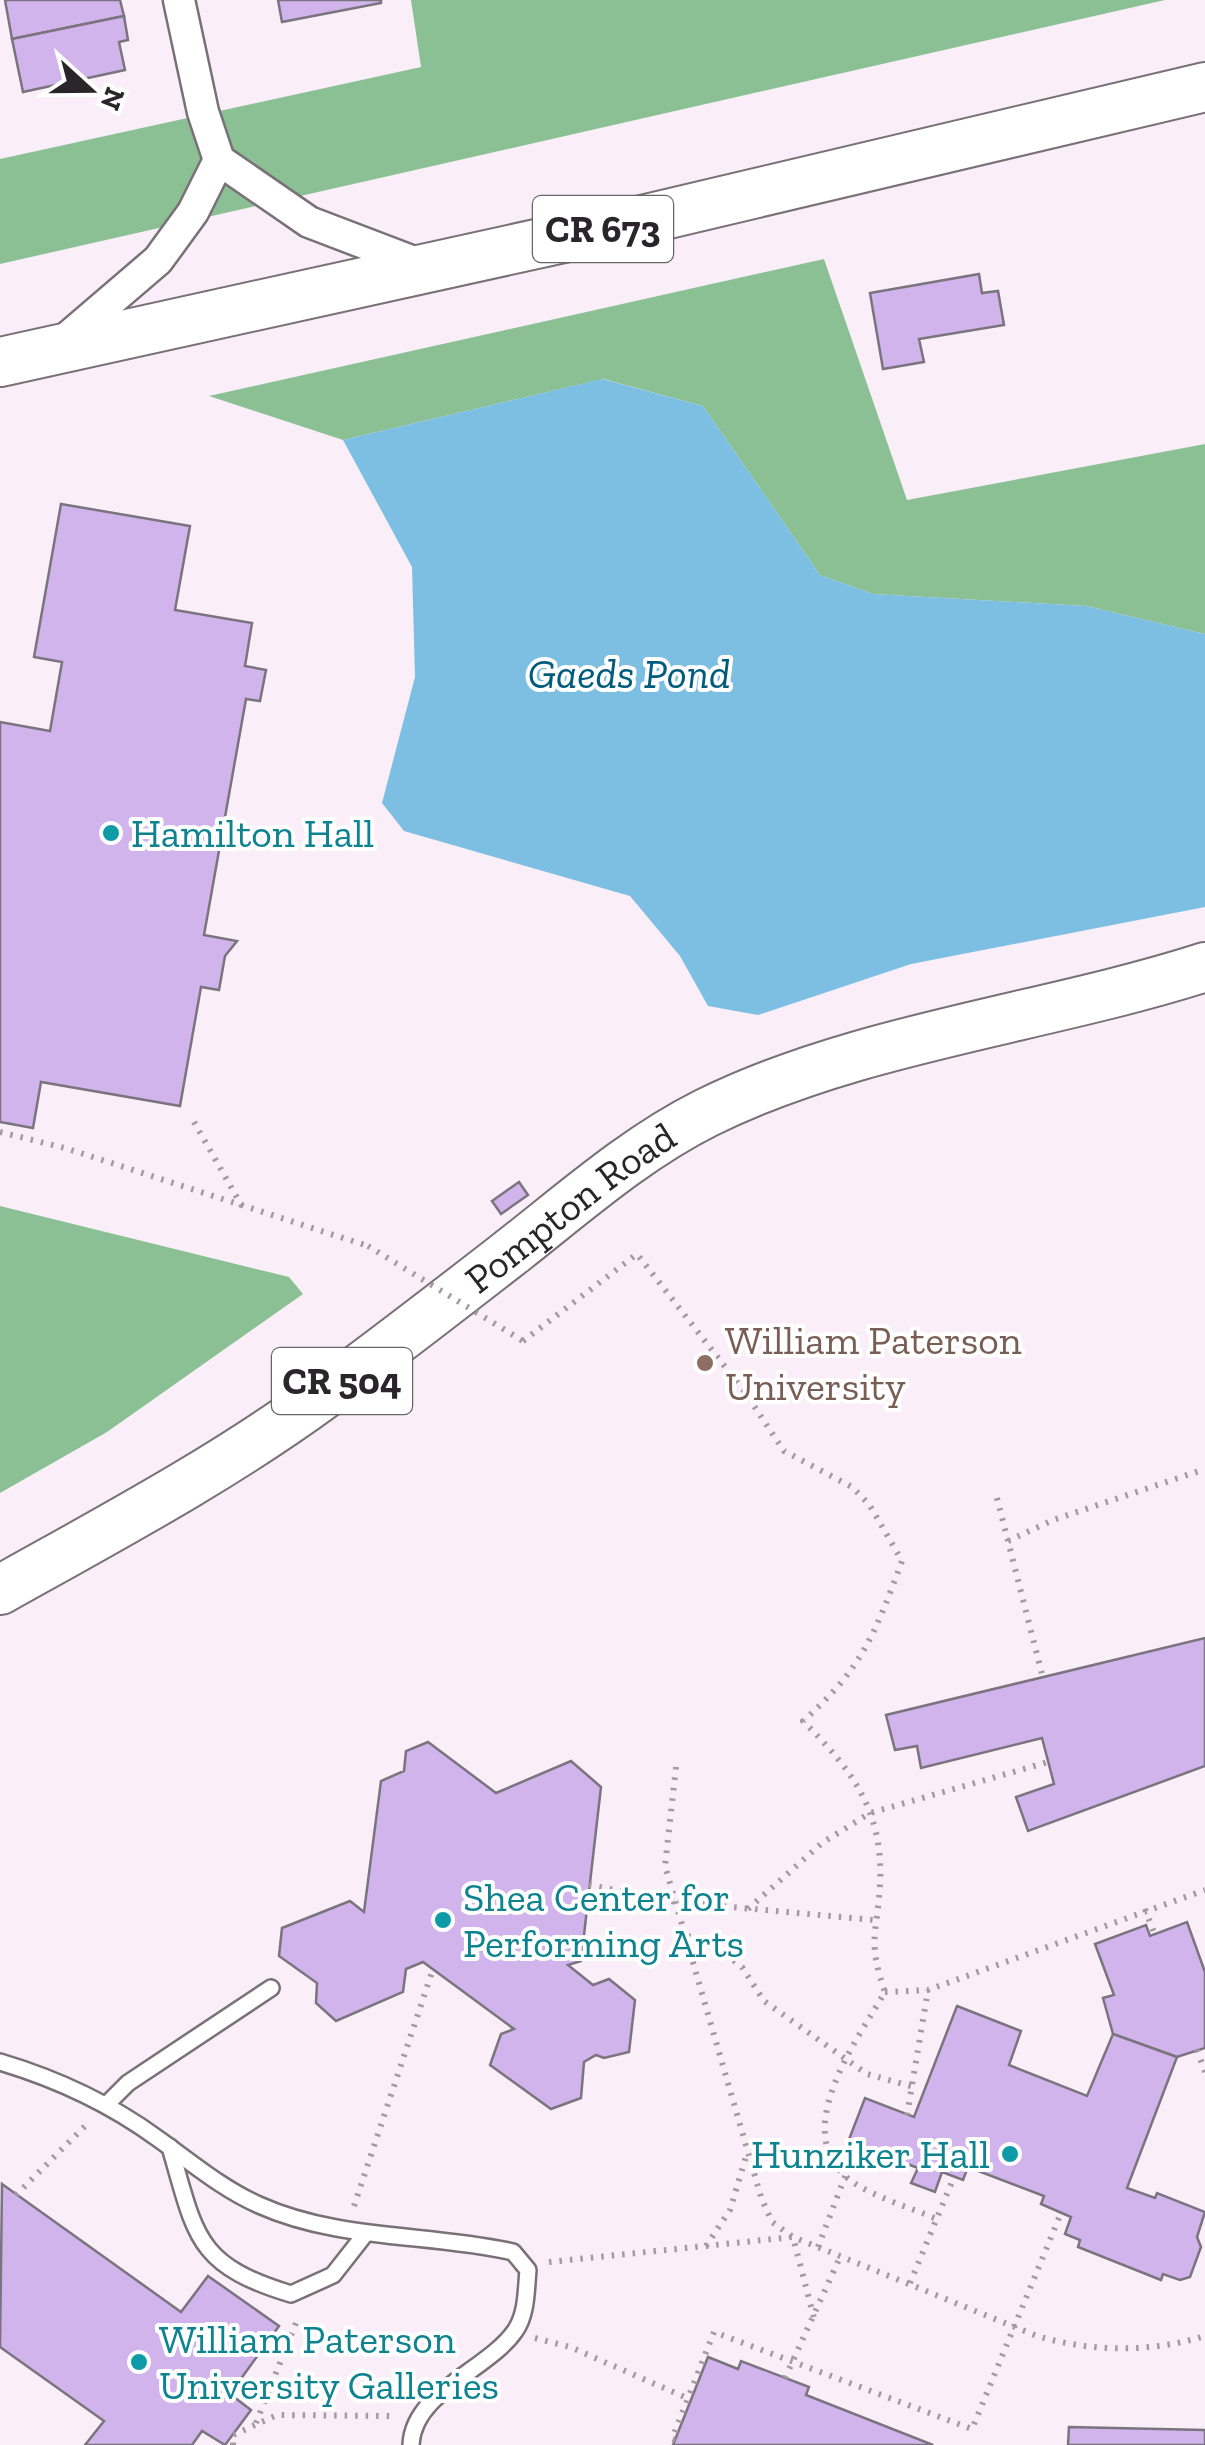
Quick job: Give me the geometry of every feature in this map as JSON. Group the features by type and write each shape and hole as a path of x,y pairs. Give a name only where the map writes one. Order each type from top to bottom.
{"main road":[{"name":"CR 673","path":"0,362 429,268 1205,87"},
{"name":"Pompton Road","path":"0,1590 151,1505 321,1397 596,1182 702,1115 756,1090 895,1047 1074,1005 1205,967"}],"street":[{"path":"179,0 202,112 219,160 308,222 429,268"},
{"path":"52,351 158,260 193,212 219,160"}],"lane":[{"path":"106,2106 128,2083 271,1988"},
{"path":"0,2062 81,2090 210,2179 261,2206 346,2230 513,2252 528,2270 526,2304 515,2331 422,2417 412,2430 411,2445"},
{"path":"170,2148 196,2236 240,2279 290,2294 333,2275 366,2233"}],"path":[{"path":"194,1122 244,1209"},
{"path":"0,1132 65,1148 368,1246 523,1341 637,1254 744,1391 784,1451 838,1478 869,1504 902,1561 871,1644 852,1672 803,1721 850,1768 870,1813 880,1883 870,1944 885,1992 846,2060 823,2128 831,2158 854,2182 939,2220"},
{"path":"1008,1541 1052,1520 1205,1468"},
{"path":"997,1498 1043,1678"},
{"path":"748,1909 822,1843 870,1813 1048,1762"},
{"path":"676,1766 666,1866 748,2152 772,2222 793,2237 1071,2346 1132,2350 1205,2336"},
{"path":"590,1885 677,1902 874,1920"},
{"path":"885,1992 928,1990 1205,1890"},
{"path":"1145,1909 1155,1935"},
{"path":"687,1936 713,1944 742,1967 764,2001 867,2074 914,2087"},
{"path":"346,2230 433,1969"},
{"path":"908,2115 928,1990"},
{"path":"1197,2050 1205,2072"},
{"path":"16,2195 106,2106"},
{"path":"706,2246 730,2210 748,2152"},
{"path":"818,2246 846,2174"},
{"path":"910,2283 954,2176"},
{"path":"676,2440 672,2439 714,2332 972,2429 1062,2214"},
{"path":"523,2264 793,2237"},
{"path":"793,2237 814,2318"},
{"path":"785,2378 840,2254"},
{"path":"256,2424 295,2331 304,2288"},
{"path":"515,2331 570,2347 688,2398"},
{"path":"233,2445 233,2435 276,2415 422,2417"}],"green space":[{"path":"411,0 1165,0 0,264 0,159 421,67"},
{"path":"824,259 907,500 1205,444 1205,634 1086,606 873,594 820,575 703,406 603,379 343,440 209,396"},
{"path":"0,1206 289,1277 303,1294 107,1432 0,1493"}],"water":[{"name":"Gaeds Pond","path":"602,379 703,406 820,575 873,594 1086,606 1205,634 1205,907 911,964 758,1015 708,1006 680,956 630,896 404,831 382,803 415,677 412,567 343,440"}],"building":[{"path":"5,0 120,0 124,16 12,39"},
{"path":"278,0 381,0 381,3 282,22"},
{"path":"124,16 128,40 119,42 125,70 23,92 12,39"},
{"path":"979,274 982,293 998,291 1004,325 919,339 924,362 883,369 870,293"},
{"name":"Hamilton Hall","path":"61,504 190,526 175,610 252,623 245,666 266,670 260,701 246,699 204,935 237,941 225,956 219,990 201,987 180,1106 41,1082 33,1128 0,1122 0,722 50,731 62,662 34,657"},
{"path":"519,1182 528,1195 501,1214 492,1201"},
{"path":"1205,1638 1205,1766 1028,1831 1016,1797 1054,1784 1042,1738 921,1768 917,1746 895,1750 886,1715"},
{"name":"Shea Center for Performing Arts","path":"428,1742 496,1793 571,1761 601,1787 581,1961 568,1965 593,1985 609,1979 635,2000 629,2052 604,2058 596,2055 584,2062 581,2098 551,2109 490,2065 501,2034 514,2029 423,1962 406,1969 403,1992 336,2021 316,2003 317,1983 279,1956 282,1928 350,1901 364,1912 381,1781 404,1771 406,1751"},
{"path":"1187,1922 1205,1972 1205,2048 1177,2057 1113,2034 1103,1998 1114,1995 1095,1944 1146,1925 1150,1936"},
{"name":"Hunziker Hall","path":"957,2006 1021,2031 1009,2065 1087,2096 1113,2034 1177,2057 1127,2188 1155,2198 1157,2193 1205,2212 1197,2237 1201,2247 1190,2277 1180,2280 1163,2274 1161,2280 1078,2247 1080,2240 1065,2234 1071,2217 1041,2204 1044,2196 968,2167 963,2180 942,2172 935,2192 911,2183 918,2168 848,2142 865,2098 914,2117"},
{"path":"2,2184 181,2312 208,2276 279,2326 230,2394 251,2410 225,2445 202,2431 192,2445 85,2445 104,2421 0,2347"},
{"path":"708,2357 738,2369 741,2361 809,2387 806,2395 933,2445 673,2445"},
{"path":"1069,2427 1205,2430 1205,2445 1068,2445"}],"place":[{"name":"Hamilton Hall","path":"111,833"},
{"name":"William Paterson University","path":"705,1363"},
{"name":"Shea Center for Performing Arts","path":"443,1920"},
{"name":"Hunziker Hall","path":"1010,2154"},
{"name":"William Paterson University Galleries","path":"139,2362"}]}
